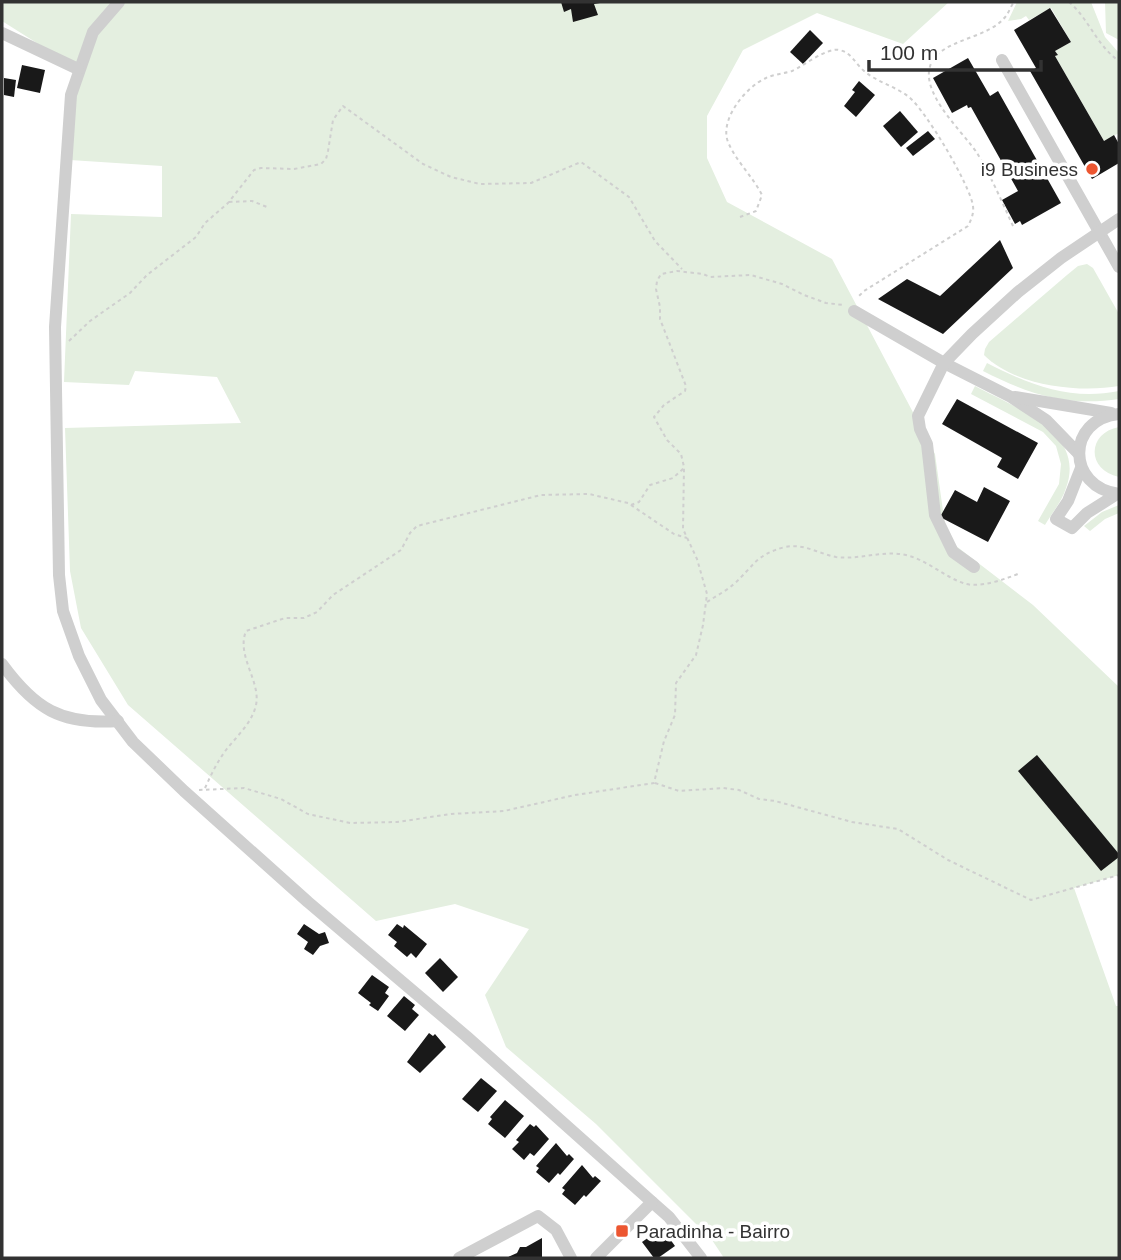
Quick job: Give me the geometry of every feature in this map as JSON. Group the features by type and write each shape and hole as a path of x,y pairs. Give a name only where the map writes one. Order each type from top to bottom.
{"street":[{"path":"119,2 93,32 71,95 55,327 60,575 63,611 79,656 101,700 133,742 184,791 669,1217 701,1258"},
{"path":"2,33 78,69"},
{"path":"1002,60 1119,267"},
{"path":"974,567 953,552 935,515 927,444 918,416 944,363 1018,292 1119,219"},
{"path":"854,311 944,363 1011,397 1046,420 1079,454"},
{"path":"1011,397 1118,414"},
{"path":"1118,414 1104,417 1094,423 1080,442 1079,454 1081,468 1095,486 1118,494"},
{"path":"1081,468 1068,500 1056,519 1072,528 1087,513 1118,494"},
{"path":"2,664 36,702 63,718 94,723 118,722"},
{"path":"596,1258 652,1202"},
{"path":"459,1258 538,1216 556,1230 571,1258"}],"path":[{"path":"1013,226 977,154 937,100 928,73 937,55 1005,18 1014,2"},
{"path":"1069,2 1106,52 1119,61"},
{"path":"654,783 664,741 675,715 676,683 696,655 707,594 698,559 683,529 684,467 681,454 667,440 654,417 664,405 685,391 686,386 660,319 657,281 661,274 668,271 684,271 710,277 751,275 782,284 825,303 852,304 864,291 968,226 973,207 969,193 937,133 910,97 864,71 852,57 838,49 788,72 765,78 734,108 726,127 728,143 762,195 761,204 756,211 740,217"},
{"path":"55,354 90,321 130,293 147,275 196,237 205,223 228,203 257,169 294,169 321,164 326,159 333,120 343,106 423,164 451,177 480,184 531,183 581,162 629,197 655,241 684,271"},
{"path":"228,203 252,201 267,207"},
{"path":"631,505 639,502 650,485 673,478 684,467"},
{"path":"204,789 224,752 247,726 256,702 256,690 248,672 246,658 246,631 285,618 308,617 317,612 333,595 401,550 410,533 421,524 541,495 589,494 631,505 674,534 688,539"},
{"path":"706,603 734,584 759,557 786,547 806,547 834,556 859,557 880,553 907,555 965,584 988,583 1020,573"},
{"path":"184,791 244,788 281,799 308,814 350,823 397,822 451,814 504,811 575,795 654,783 679,791 723,788 852,822 898,829 948,860 1031,900 1119,875"}],"green space":[{"path":"2,2 949,2 903,44 817,13 743,50 707,116 707,158 727,202 832,259 935,454 947,539 1033,605 1119,687 1119,875 1074,888 1116,1006 1119,1006 1119,1258 724,1258 712,1240 596,1124 506,1047 485,995 529,929 455,904 376,921 128,705 81,628 70,571 65,428 241,423 217,377 135,371 129,385 64,382 71,214 162,217 162,166 70,160 78,69 2,21"},
{"path":"1017,2 1091,2 1105,37 1119,53 1119,133 1104,141 1055,56 1058,55 1055,51 1071,42 1051,8 1029,20 1026,16 1008,21"},
{"path":"1105,2 1119,2 1119,40 1106,33"},
{"path":"1087,264 1093,268 1119,314 1119,386 1085,388 1048,385 1013,374 984,355 989,342 1078,266"},
{"path":"987,363 1051,389 1084,394 1119,391 1119,399 1083,401 1049,397 983,371"},
{"path":"975,386 1026,412 1043,424 1056,436 1066,451 1070,468 1066,488 1045,525 1038,521 1059,484 1061,464 1056,446 1043,432 971,394"},
{"path":"1119,427 1119,477 1101,467 1095,452 1101,436"},
{"path":"1119,505 1119,513 1105,519 1090,531 1084,526 1102,512"}],"building":[{"path":"561,2 600,2 594,4 598,15 573,22 571,9 564,12"},
{"path":"1050,8 1071,42 1055,51 1058,55 1055,56 1104,141 1114,135 1119,144 1119,163 1092,179 1030,71 1036,68 1014,30"},
{"path":"810,30 823,43 803,64 790,52"},
{"path":"968,58 990,96 998,91 1061,203 1022,225 1020,221 1015,224 1002,200 1018,191 971,107 968,108 967,105 952,113 933,78"},
{"path":"22,65 45,70 40,93 17,88"},
{"path":"4,78 16,80 14,97 4,95"},
{"path":"859,81 875,95 856,117 844,106 855,92 852,90"},
{"path":"900,111 918,132 901,147 883,126"},
{"path":"928,131 935,139 913,156 906,148"},
{"path":"1000,240 1013,268 943,334 878,299 907,279 940,296"},
{"path":"957,399 1038,443 1018,479 997,467 1002,458 942,424"},
{"path":"984,487 1010,501 988,542 940,517 955,490 977,502"},
{"path":"1037,755 1119,854 1119,857 1101,871 1018,771"},
{"path":"304,924 319,934 325,932 329,943 320,946 313,955 304,949 308,942 297,934"},
{"path":"397,924 403,928 404,925 427,944 416,958 411,953 407,957 394,946 397,942 388,935"},
{"path":"440,958 458,977 443,992 425,973"},
{"path":"372,975 389,987 385,993 389,996 378,1011 358,993"},
{"path":"404,996 415,1005 412,1009 419,1015 405,1031 387,1016"},
{"path":"429,1033 433,1036 435,1034 446,1047 420,1073 407,1062"},
{"path":"481,1078 497,1091 478,1112 462,1099"},
{"path":"505,1100 524,1116 505,1138 488,1124 492,1119 490,1117"},
{"path":"530,1124 534,1127 536,1125 549,1139 534,1156 530,1153 524,1160 512,1149"},
{"path":"556,1143 567,1156 569,1154 574,1159 549,1183 536,1172 539,1168 536,1166"},
{"path":"582,1165 593,1178 595,1176 601,1181 575,1205 562,1194 565,1190 562,1188"},
{"path":"662,1228 675,1246 654,1258 642,1242"},
{"path":"542,1238 542,1258 506,1258 517,1253 520,1247 526,1247"}],"place":[{"name":"i9 Business","path":"1092,169"},
{"name":"Paradinha - Bairro","path":"622,1231"}]}
